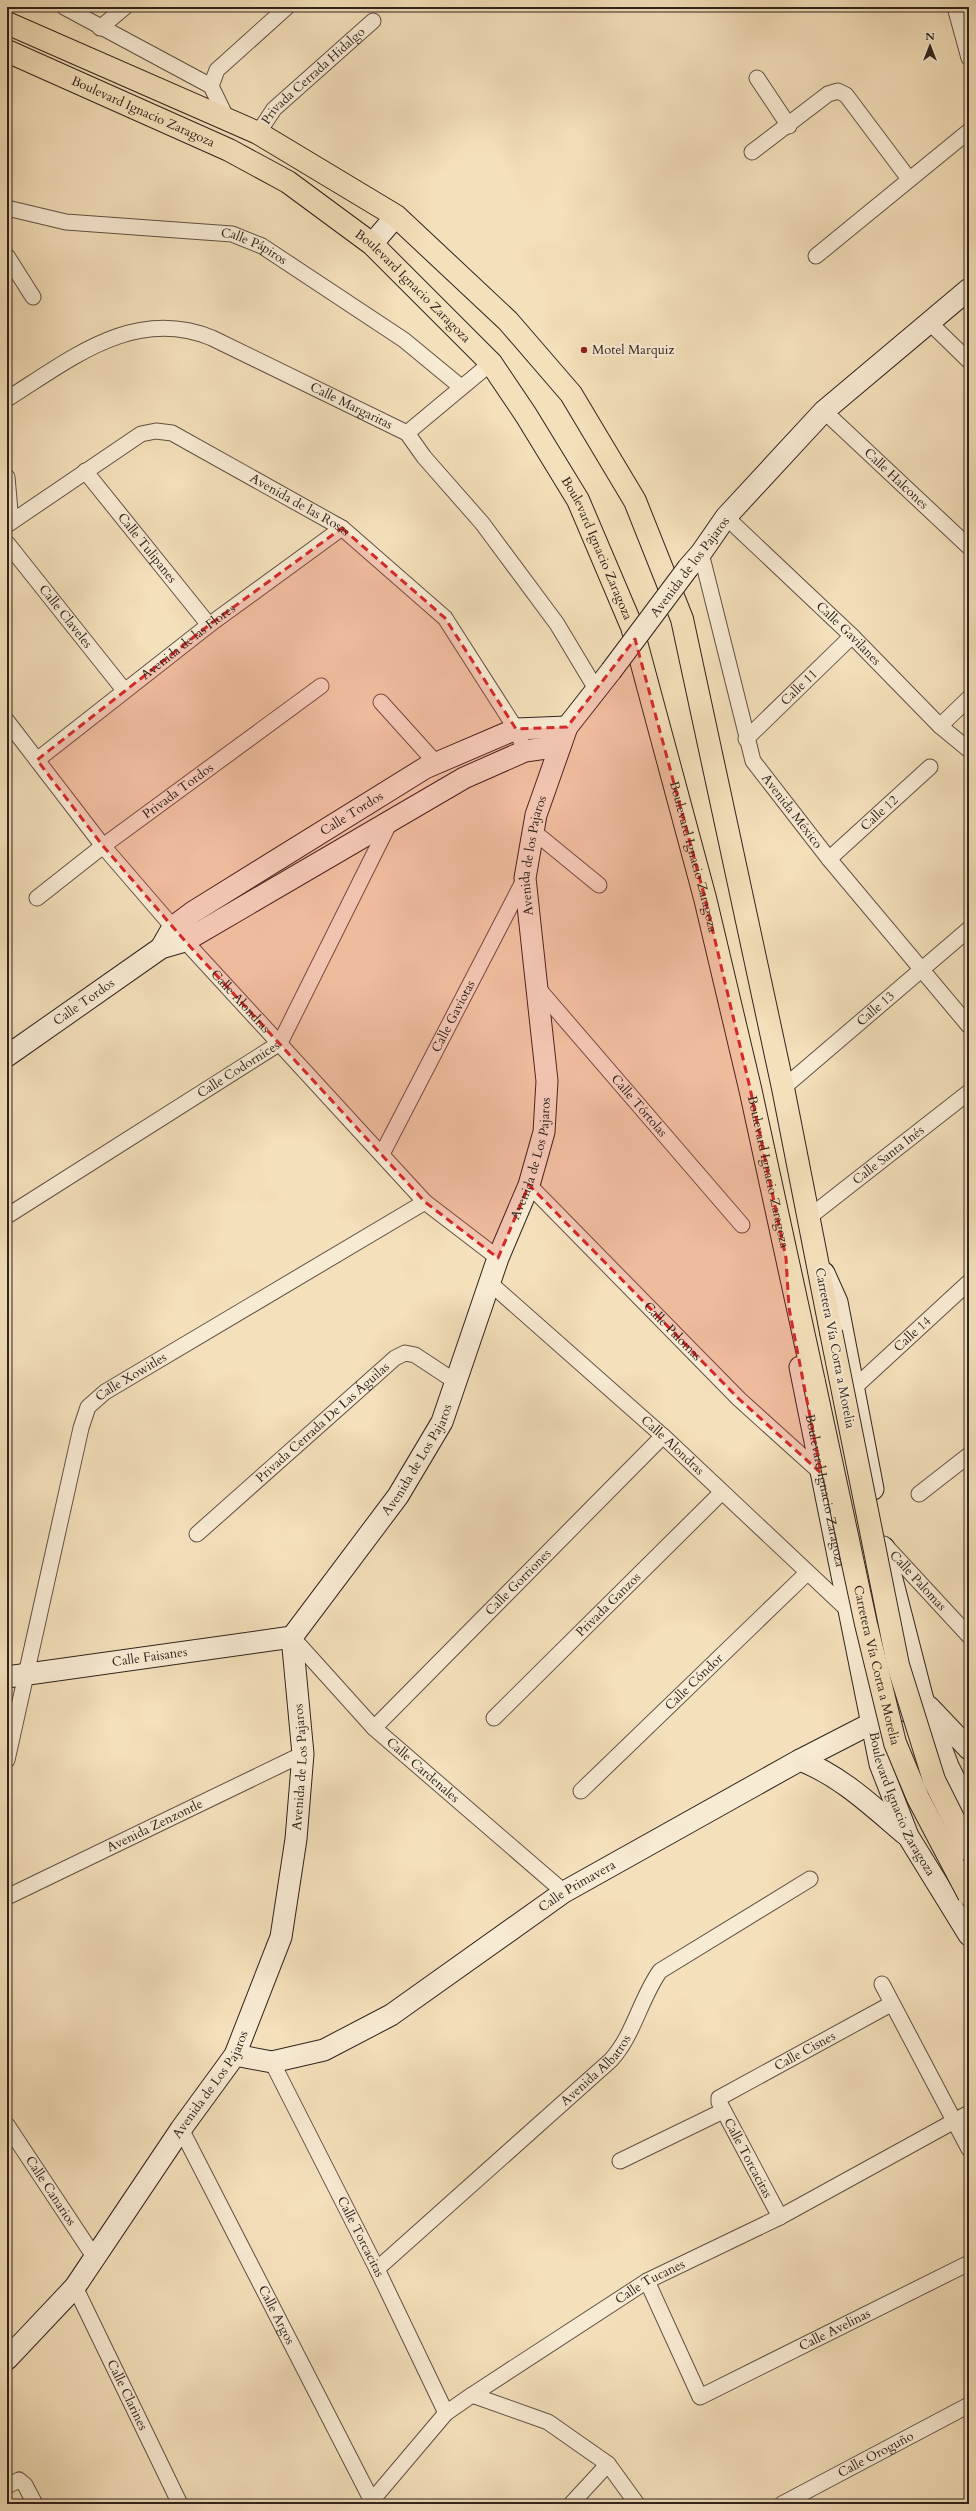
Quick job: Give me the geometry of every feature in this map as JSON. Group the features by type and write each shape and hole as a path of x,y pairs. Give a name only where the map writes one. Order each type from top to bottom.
{"main road":[{"name":"Boulevard Ignacio Zaragoza","path":"7,23 258,133 396,216 508,321 571,394 635,501 682,619 783,1088 817,1259"},
{"name":"Boulevard Ignacio Zaragoza","path":"7,51 229,150 288,182 372,244 491,363 526,415 578,500 632,626 704,898 786,1258"},
{"name":"Carretera Vía Corta a Morelia","path":"786,1258 866,1624 895,1743 918,1798 969,1895"},
{"name":"Carretera Vía Corta a Morelia","path":"817,1259 898,1665 934,1780 969,1850"}],"street":[{"path":"64,7 100,28 211,86 227,119"},
{"path":"100,28 125,7"},
{"path":"211,86 217,70 287,7"},
{"path":"955,7 969,58"},
{"name":"Privada Cerrada Hidalgo","path":"258,133 274,109 373,21"},
{"path":"757,78 789,126"},
{"path":"752,152 789,126 828,94 838,91 846,95 909,179"},
{"path":"816,256 969,131"},
{"name":"Calle Pápiros","path":"7,208 66,222 232,234 262,246 404,340 461,387"},
{"path":"372,244 396,216"},
{"path":"7,256 33,297"},
{"name":"Avenida de los Pajaros","path":"536,986 525,878 536,814 564,736 596,689 695,561 726,517 824,411 969,289"},
{"path":"929,322 969,361"},
{"name":"Calle Margaritas","path":"7,399 54,369 120,334 147,328 174,327 212,338 407,434 424,457 482,523 557,624 596,689"},
{"path":"407,434 491,363"},
{"name":"Calle Halcones","path":"824,411 969,547"},
{"name":"Avenida de las Rosas","path":"9,524 141,434 156,431 172,434 342,528 445,618 516,729 525,750"},
{"name":"Calle Tulipanes","path":"85,471 209,625"},
{"path":"7,477 9,524"},
{"name":"Calle Gavilanes","path":"726,517 852,636 940,726 969,750"},
{"name":"Avenida de las Flores","path":"37,760 124,690 209,625 342,528"},
{"name":"Calle Claveles","path":"7,543 124,690"},
{"name":"Avenida México","path":"695,561 753,761 828,859 969,1026"},
{"name":"Calle 11","path":"746,739 852,636"},
{"name":"Privada Tordos","path":"37,898 103,846 321,686"},
{"path":"940,726 969,698"},
{"path":"381,702 436,763"},
{"name":"Calle Alondras","path":"7,721 103,846 179,934 425,1202 498,1258"},
{"name":"Calle Tordos","path":"179,934 193,912 436,763 516,729 564,736"},
{"name":"Calle Tordos","path":"7,1056 179,934 391,820 464,778 525,750 564,736"},
{"name":"Calle 12","path":"828,859 930,767"},
{"name":"Calle Codornices","path":"7,1216 280,1043 391,820"},
{"path":"533,831 599,885"},
{"name":"Calle Gaviotas","path":"382,1154 525,878"},
{"name":"Calle 13","path":"783,1088 969,929"},
{"name":"Avenida de Los Pajaros","path":"7,2359 75,2287 181,2129 235,2055 281,1937 296,1839 303,1754 292,1637 398,1496 442,1422 498,1258 529,1185 544,1132 547,1081 536,986"},
{"name":"Calle Tórtolas","path":"536,986 742,1225"},
{"name":"Calle Santa Inés","path":"808,1218 969,1092"},
{"name":"Calle Palomas","path":"529,1185 739,1399 821,1473"},
{"name":"Calle Xowitles","path":"7,1760 16,1675 81,1428 88,1407 105,1392 425,1202"},
{"name":"Boulevard Ignacio Zaragoza","path":"786,1258 789,1308 850,1612 870,1724 880,1764 908,1836 969,1935"},
{"name":"Boulevard Ignacio Zaragoza","path":"817,1259 837,1302 855,1387 883,1543 923,1700 948,1766 969,1808"},
{"name":"Calle 14","path":"855,1387 969,1282"},
{"name":"Calle Alondras","path":"490,1284 663,1436 850,1612"},
{"name":"Privada Cerrada De Las Águilas","path":"197,1534 395,1358 405,1353 415,1355 456,1382"},
{"name":"Calle Gorriones","path":"374,1728 663,1436"},
{"path":"919,1494 969,1455"},
{"name":"Privada Ganzos","path":"494,1718 722,1492"},
{"name":"Calle Palomas","path":"883,1543 969,1636"},
{"name":"Calle Cóndor","path":"581,1791 807,1573"},
{"name":"Calle Faisanes","path":"16,1675 292,1637"},
{"name":"Calle Cardenales","path":"292,1637 374,1728 564,1892"},
{"path":"923,1700 969,1749"},
{"name":"Calle Primavera","path":"235,2055 272,2062 324,2050 391,2016 564,1892 800,1760 870,1724 923,1700"},
{"name":"Avenida Zenzontle","path":"7,1897 303,1754"},
{"path":"800,1760 821,1768 849,1786 908,1836"},
{"name":"Avenida Albatros","path":"376,2269 611,2060 622,2048 650,1985 660,1971 810,1879"},
{"path":"882,1984 891,2004 969,2149"},
{"name":"Calle Cisnes","path":"620,2161 721,2104 722,2094 891,2004"},
{"name":"Calle Torcacitas","path":"272,2062 376,2269 446,2413"},
{"name":"Calle Torcacitas","path":"721,2104 780,2217"},
{"name":"Calle Tucanes","path":"370,2503 446,2413 647,2281 780,2217 969,2113"},
{"name":"Calle Canarios","path":"7,2124 95,2258"},
{"name":"Calle Argos","path":"181,2129 370,2503"},
{"name":"Calle Avelinas","path":"647,2281 700,2397 969,2263"},
{"name":"Calle Clarines","path":"75,2287 180,2504"},
{"path":"472,2395 548,2422 608,2464 637,2504"},
{"name":"Calle Oroguño","path":"782,2504 969,2405"},
{"path":"571,2504 608,2464"},
{"path":"13,2483 25,2485 35,2504"}],"highlighted area":[{"path":"342,528 445,618 516,729 567,727 635,639 705,898 750,1088 786,1258 789,1308 821,1473 739,1399 529,1185 498,1258 425,1202 185,941 103,846 37,760 209,625"}],"place":[{"name":"Motel Marquiz","path":"584,350"}]}
